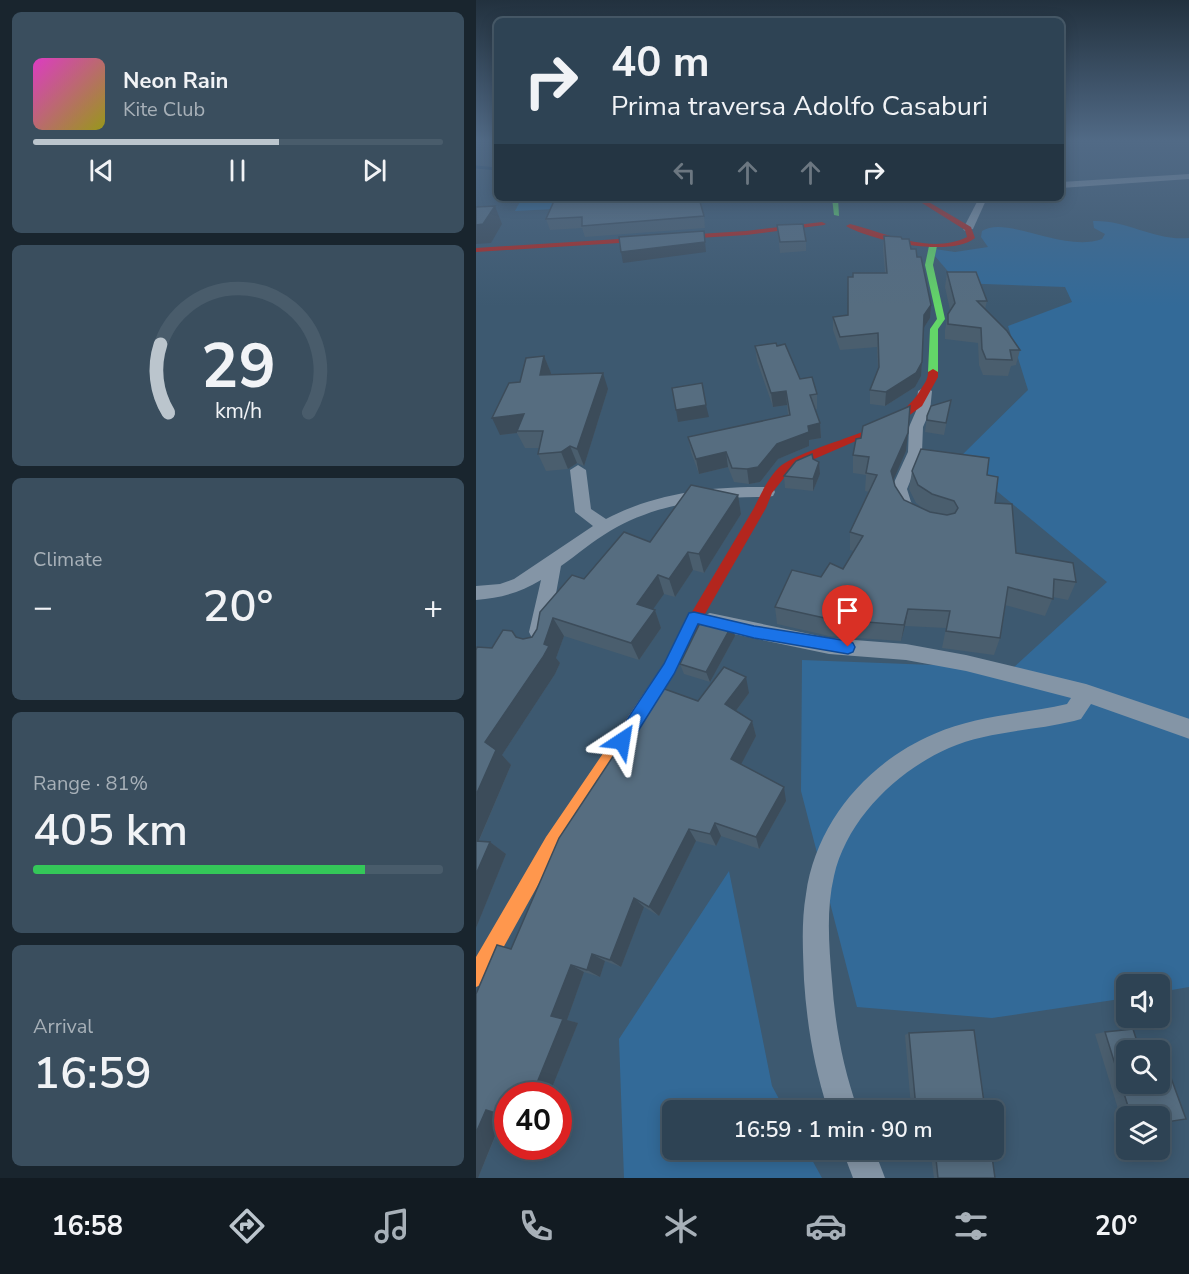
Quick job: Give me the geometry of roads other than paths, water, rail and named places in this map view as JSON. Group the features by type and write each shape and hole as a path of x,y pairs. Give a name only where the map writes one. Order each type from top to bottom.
{"street":[{"path":"835,201 837,215"},
{"path":"476,250 735,234 822,224 832,228 850,226 913,244 933,246 966,242 971,238 968,230 922,201"},
{"path":"968,230 982,201"},
{"path":"822,224 823,219 837,215 849,217 852,221 850,226"},
{"path":"476,977 552,843 669,669 694,617 760,508 767,492 787,466 896,420 918,404 934,377 934,329 941,319 929,265 933,246"},
{"path":"925,391 923,411 917,427 915,452 899,489 903,503 910,513 928,522"},
{"path":"578,470 583,512 605,526"},
{"path":"476,593 506,590 530,578 605,526 633,513 679,500 743,490 767,492"},
{"path":"536,646 554,560"},
{"path":"694,617 829,646 906,652 966,663 1086,693 1190,729"},
{"path":"612,728 664,652 694,617"},
{"path":"840,1100 820,1025 816,910 825,863 843,824 861,800 883,778 941,741 997,724 1044,720 1074,712 1086,693"},
{"path":"490,952 522,865"},
{"path":"862,1160 869,1178"}]}
